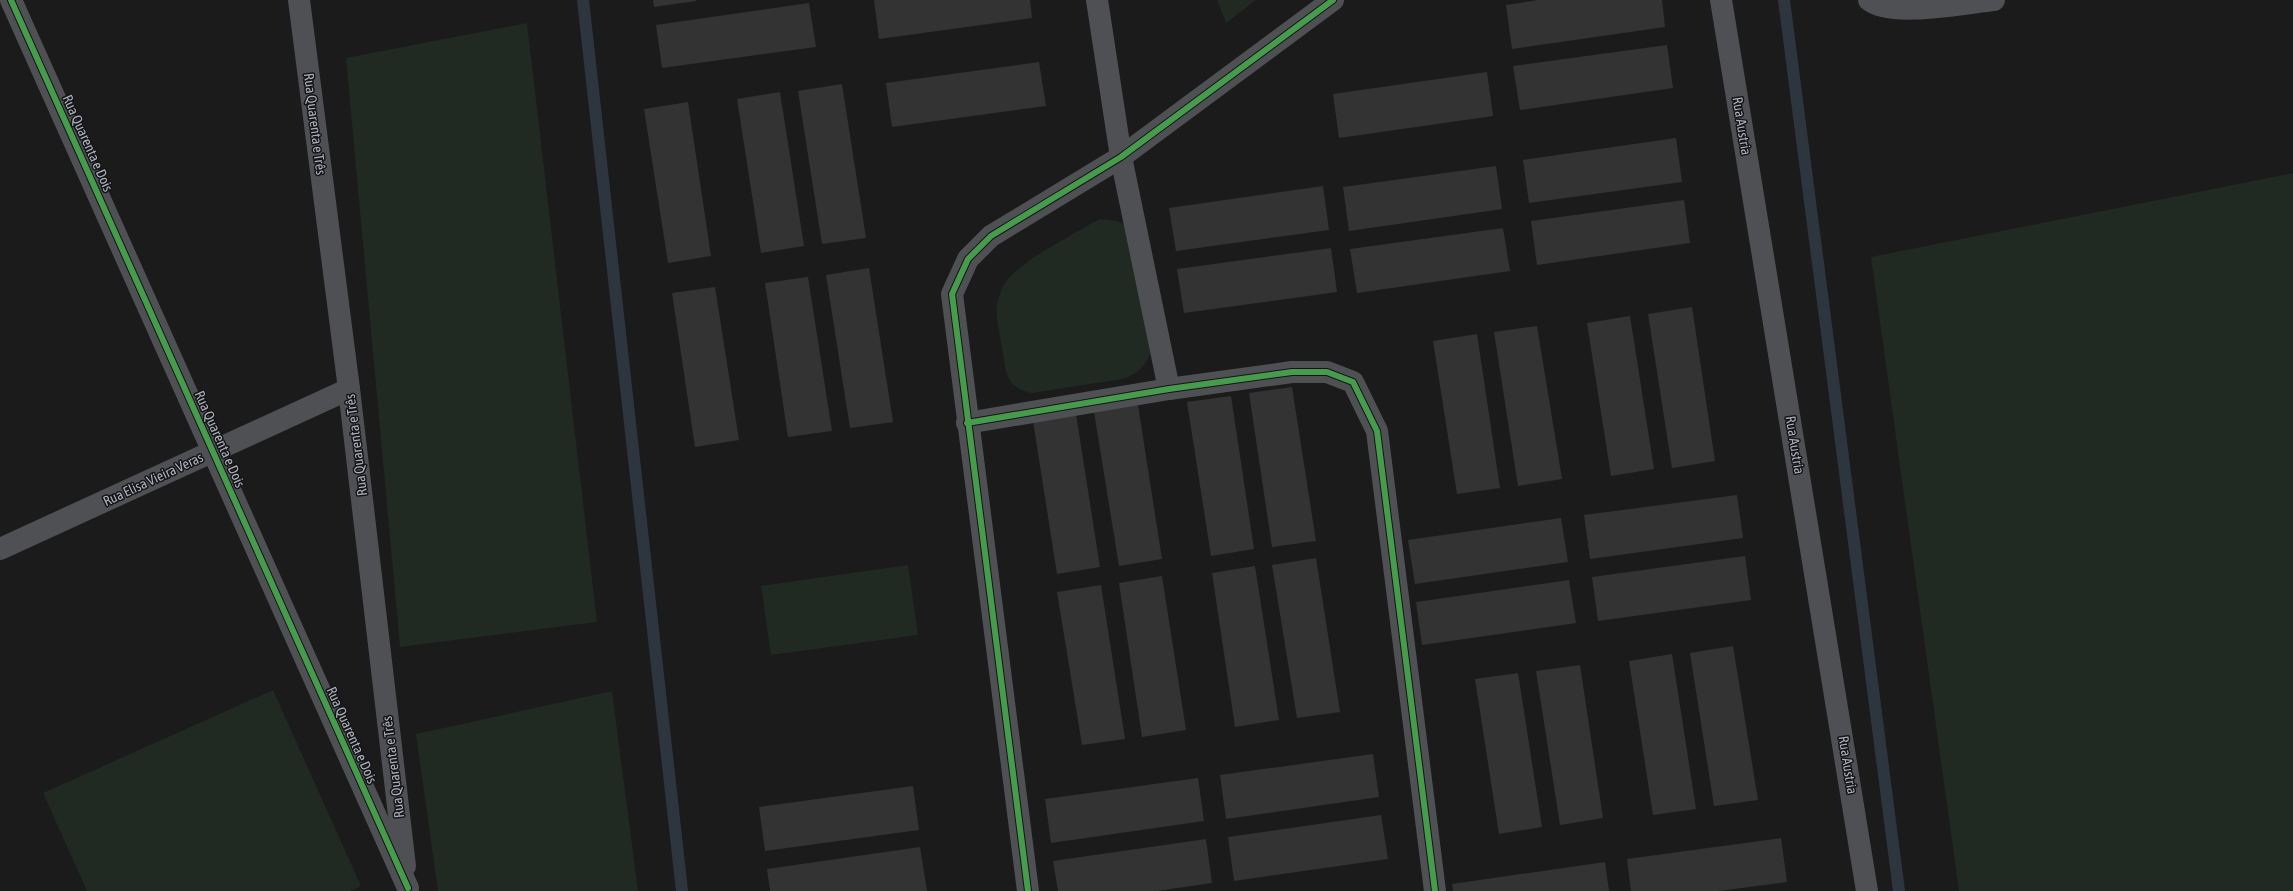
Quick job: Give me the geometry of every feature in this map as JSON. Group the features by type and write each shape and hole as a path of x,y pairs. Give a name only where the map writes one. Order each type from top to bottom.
{"street":[{"name":"Rua Quarenta e Dois","path":"11,0 408,890"},
{"name":"Rua Quarenta e Três","path":"299,0 349,389 408,890"},
{"path":"1097,0 1121,157 1169,389"},
{"path":"1028,891 967,423 952,294 968,259 991,236 1121,157 1334,0"},
{"name":"Rua Austria","path":"1721,0 1867,891"},
{"path":"1869,0 1874,5 1898,10 1994,0"},
{"path":"967,423 1169,389 1292,372 1327,372 1353,382 1377,431 1435,891"},
{"name":"Rua Elisa Vieira Veras","path":"0,549 349,389"}],"shaded area":[{"path":"1217,0 1256,0 1226,23"},
{"path":"527,23 597,622 400,647 346,58"},
{"path":"2293,173 2293,891 1959,891 1871,257"},
{"path":"1100,219 1117,221 1125,225 1152,349 1148,360 1142,368 1123,379 1032,393 1019,389 1011,382 1006,372 997,310 997,304 1002,289 1010,277 1026,263"},
{"path":"908,565 918,635 771,655 761,586"},
{"path":"273,690 361,886 351,891 87,891 43,793"},
{"path":"612,691 638,891 438,891 416,734"}],"building":[{"path":"653,0 696,0 696,1 654,7"},
{"path":"874,0 1030,0 1032,18 879,39"},
{"path":"1538,0 1662,0 1665,27 1512,49 1506,5"},
{"path":"809,3 816,47 662,68 656,25"},
{"path":"1667,45 1673,88 1520,110 1513,66"},
{"path":"1039,62 1046,106 892,127 886,83"},
{"path":"1487,72 1493,116 1339,138 1333,94"},
{"path":"842,84 866,238 822,244 798,91"},
{"path":"780,92 804,246 761,253 737,99"},
{"path":"688,102 711,256 668,263 644,109"},
{"path":"1676,138 1682,182 1529,203 1523,160"},
{"path":"1496,166 1502,209 1349,231 1343,187"},
{"path":"1323,186 1329,230 1176,251 1169,208"},
{"path":"1684,200 1690,243 1537,265 1531,221"},
{"path":"1503,228 1510,271 1357,293 1350,249"},
{"path":"1331,248 1337,292 1184,313 1177,269"},
{"path":"869,268 893,422 850,428 826,275"},
{"path":"808,277 832,431 788,437 765,283"},
{"path":"715,287 739,440 695,447 672,293"},
{"path":"1692,307 1715,461 1672,468 1648,314"},
{"path":"1630,316 1654,469 1611,476 1587,323"},
{"path":"1537,326 1562,479 1518,486 1494,332"},
{"path":"1477,334 1500,488 1457,494 1433,341"},
{"path":"1292,387 1316,541 1272,547 1249,393"},
{"path":"1231,396 1254,549 1211,556 1187,402"},
{"path":"1138,405 1162,559 1119,566 1094,412"},
{"path":"1076,414 1100,567 1057,574 1033,421"},
{"path":"1737,495 1743,538 1590,559 1584,515"},
{"path":"1561,518 1568,562 1415,584 1408,540"},
{"path":"1745,556 1751,600 1598,621 1592,577"},
{"path":"1316,558 1340,712 1297,718 1272,565"},
{"path":"1255,566 1279,720 1235,727 1212,573"},
{"path":"1162,576 1186,730 1142,737 1119,583"},
{"path":"1569,580 1576,623 1422,645 1416,602"},
{"path":"1101,585 1125,739 1082,745 1057,592"},
{"path":"1733,646 1758,800 1714,806 1690,653"},
{"path":"1672,654 1696,809 1653,815 1629,661"},
{"path":"1580,665 1603,818 1560,825 1536,671"},
{"path":"1518,673 1542,827 1499,834 1475,679"},
{"path":"1373,754 1379,797 1226,819 1220,775"},
{"path":"1198,778 1204,821 1051,843 1045,799"},
{"path":"913,786 919,830 765,851 759,807"},
{"path":"1381,815 1388,859 1234,881 1228,837"},
{"path":"1781,838 1787,882 1719,891 1631,891 1627,859"},
{"path":"1206,839 1212,883 1157,891 1058,891 1053,861"},
{"path":"920,847 927,891 770,891 767,869"},
{"path":"1605,862 1609,891 1453,891 1452,884"}],"waterway":[{"path":"583,0 682,891"},
{"path":"1784,0 1899,891"}],"cycle path":[{"path":"11,0 408,888"},
{"path":"1028,891 952,294 968,259 991,236 1121,157 1333,0"},
{"path":"967,423 1169,389 1292,372 1327,372 1353,382 1377,431 1435,891"}]}
